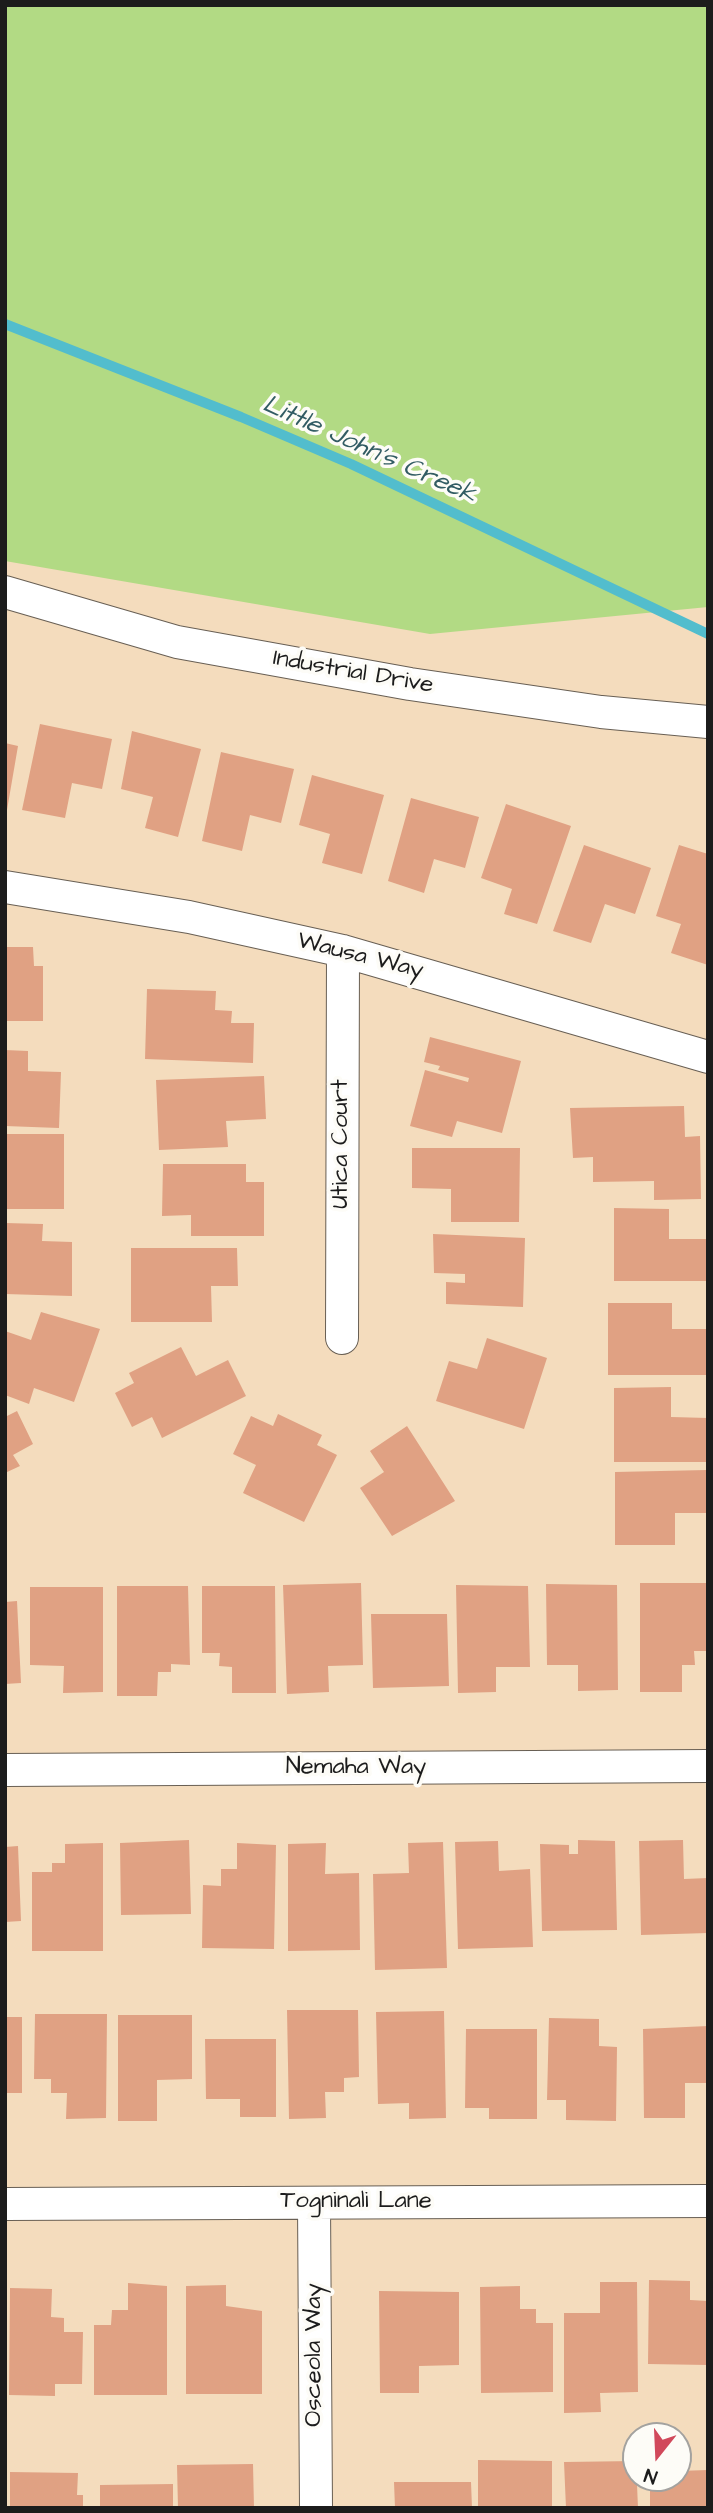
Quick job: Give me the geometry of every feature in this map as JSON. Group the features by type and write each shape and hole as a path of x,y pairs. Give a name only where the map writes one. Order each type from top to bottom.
{"street":[{"name":"Industrial Drive","path":"5,592 177,642 410,684 601,712 708,722"},
{"name":"Wausa Way","path":"5,887 189,917 342,951 708,1057"},
{"name":"Utica Court","path":"342,951 342,1338"},
{"name":"Nemaha Way","path":"5,1770 708,1766"},
{"name":"Togninali Lane","path":"5,2204 708,2201"},
{"name":"Osceola Way","path":"314,2203 316,2508"}],"green space":[{"path":"5,5 708,5 708,607 430,634 5,561"}],"building":[{"path":"40,724 112,739 102,789 72,783 65,818 22,810"},
{"path":"132,731 201,749 178,837 145,828 153,797 121,789"},
{"path":"5,743 18,746 7,810 5,809"},
{"path":"221,752 294,769 281,823 250,815 242,851 202,841"},
{"path":"312,775 384,795 362,874 322,863 330,834 299,825"},
{"path":"411,798 479,817 465,868 434,859 424,893 388,881"},
{"path":"506,804 571,826 537,924 504,914 512,889 481,878"},
{"path":"584,845 651,868 635,914 605,904 591,943 553,931"},
{"path":"679,845 708,854 708,965 671,953 681,924 656,916"},
{"path":"5,947 33,947 34,966 43,966 43,1021 5,1021"},
{"path":"147,989 216,991 215,1010 232,1011 231,1023 254,1023 253,1063 145,1059"},
{"path":"430,1037 521,1061 502,1133 457,1121 452,1137 410,1126 425,1070 468,1082 469,1078 438,1070 440,1066 424,1062"},
{"path":"5,1050 28,1051 28,1071 61,1072 59,1128 5,1126"},
{"path":"264,1076 266,1119 226,1121 228,1147 159,1150 156,1080"},
{"path":"684,1106 685,1137 700,1136 701,1199 654,1200 654,1181 593,1182 593,1157 573,1158 570,1108"},
{"path":"5,1134 64,1134 64,1209 5,1209"},
{"path":"412,1148 520,1148 519,1222 451,1222 451,1189 412,1188"},
{"path":"163,1164 246,1164 246,1182 264,1182 264,1236 191,1236 191,1215 162,1216"},
{"path":"614,1208 669,1209 669,1239 706,1239 707,1281 614,1281"},
{"path":"5,1223 43,1224 42,1241 72,1242 72,1296 5,1294"},
{"path":"433,1234 525,1238 523,1307 446,1304 446,1282 465,1283 465,1274 434,1273"},
{"path":"131,1248 237,1248 238,1286 211,1286 212,1322 131,1322"},
{"path":"608,1303 672,1303 672,1329 706,1329 708,1375 608,1375"},
{"path":"41,1312 100,1329 74,1402 34,1388 29,1404 5,1395 5,1331 31,1340"},
{"path":"487,1338 547,1358 524,1429 436,1401 449,1361 477,1369"},
{"path":"181,1347 196,1376 228,1360 246,1396 162,1438 152,1417 132,1427 115,1393 134,1383 129,1373"},
{"path":"671,1387 671,1417 708,1418 707,1462 614,1462 614,1388"},
{"path":"17,1411 33,1444 13,1455 20,1466 5,1473 5,1417"},
{"path":"278,1414 322,1435 317,1445 337,1455 304,1522 243,1493 256,1465 233,1454 251,1416 273,1426"},
{"path":"407,1426 455,1501 392,1536 360,1488 384,1472 370,1451"},
{"path":"707,1470 707,1513 675,1513 675,1545 615,1545 615,1472"},
{"path":"361,1583 363,1665 328,1666 329,1692 287,1694 283,1585"},
{"path":"640,1583 708,1583 708,1651 694,1651 695,1665 682,1665 682,1692 640,1692"},
{"path":"546,1584 617,1585 618,1690 578,1691 578,1665 547,1665"},
{"path":"456,1585 528,1586 530,1667 496,1667 496,1692 458,1693"},
{"path":"117,1586 188,1586 190,1665 171,1664 171,1672 158,1672 157,1696 117,1696"},
{"path":"202,1586 275,1586 276,1693 232,1693 232,1667 219,1666 220,1653 202,1653"},
{"path":"30,1587 103,1587 103,1692 63,1693 64,1666 30,1665"},
{"path":"17,1601 21,1683 5,1684 5,1602"},
{"path":"371,1614 447,1614 449,1686 373,1688"},
{"path":"189,1840 191,1914 121,1915 120,1843"},
{"path":"578,1840 615,1841 617,1930 542,1931 540,1844 569,1845 569,1854 578,1854"},
{"path":"683,1840 684,1879 708,1878 708,1933 641,1935 639,1841"},
{"path":"498,1841 499,1871 530,1869 533,1947 458,1949 455,1842"},
{"path":"443,1842 447,1968 375,1970 373,1874 409,1873 408,1843"},
{"path":"103,1843 103,1951 32,1951 32,1872 52,1872 52,1863 65,1863 65,1844"},
{"path":"237,1843 276,1845 274,1949 202,1948 203,1885 221,1886 221,1869 237,1869"},
{"path":"326,1843 325,1874 359,1873 360,1950 288,1951 288,1844"},
{"path":"18,1846 21,1921 5,1922 5,1847"},
{"path":"287,2010 358,2010 359,2077 344,2078 344,2092 325,2092 326,2118 289,2119"},
{"path":"444,2011 446,2118 409,2119 409,2103 378,2104 376,2012"},
{"path":"35,2014 107,2014 106,2118 66,2119 67,2093 51,2093 51,2079 34,2079"},
{"path":"118,2015 192,2015 192,2079 157,2080 157,2121 118,2121"},
{"path":"5,2017 22,2017 22,2093 5,2093"},
{"path":"549,2018 599,2019 599,2046 617,2047 616,2121 566,2120 566,2100 547,2100"},
{"path":"708,2026 708,2083 685,2083 685,2118 644,2118 643,2029"},
{"path":"466,2029 537,2029 537,2119 489,2119 489,2108 465,2108"},
{"path":"205,2039 276,2039 276,2117 240,2117 240,2099 206,2099"},
{"path":"649,2280 690,2281 690,2300 708,2301 708,2365 648,2364"},
{"path":"600,2282 637,2282 638,2392 600,2393 601,2412 564,2413 564,2313 600,2313"},
{"path":"128,2283 167,2286 167,2395 94,2395 94,2325 111,2325 112,2310 128,2310"},
{"path":"226,2285 226,2306 262,2311 262,2394 186,2394 186,2286"},
{"path":"520,2286 520,2309 536,2309 536,2323 553,2323 553,2392 481,2393 480,2287"},
{"path":"10,2288 52,2289 51,2317 64,2318 64,2332 83,2332 82,2384 55,2384 55,2396 9,2395"},
{"path":"379,2291 459,2292 459,2365 419,2366 419,2393 380,2393"},
{"path":"478,2460 552,2461 552,2508 478,2508"},
{"path":"622,2461 622,2492 637,2492 638,2508 566,2508 564,2462"},
{"path":"253,2464 254,2508 178,2508 177,2465"},
{"path":"708,2470 708,2508 650,2508 650,2492 692,2492 692,2471"},
{"path":"10,2472 78,2473 77,2495 83,2495 83,2508 10,2508"},
{"path":"394,2482 471,2482 472,2508 395,2508"},
{"path":"173,2484 173,2508 100,2508 100,2485"}],"waterway":[{"name":"Little John's Creek","path":"5,324 241,417 351,464 708,634"}]}
